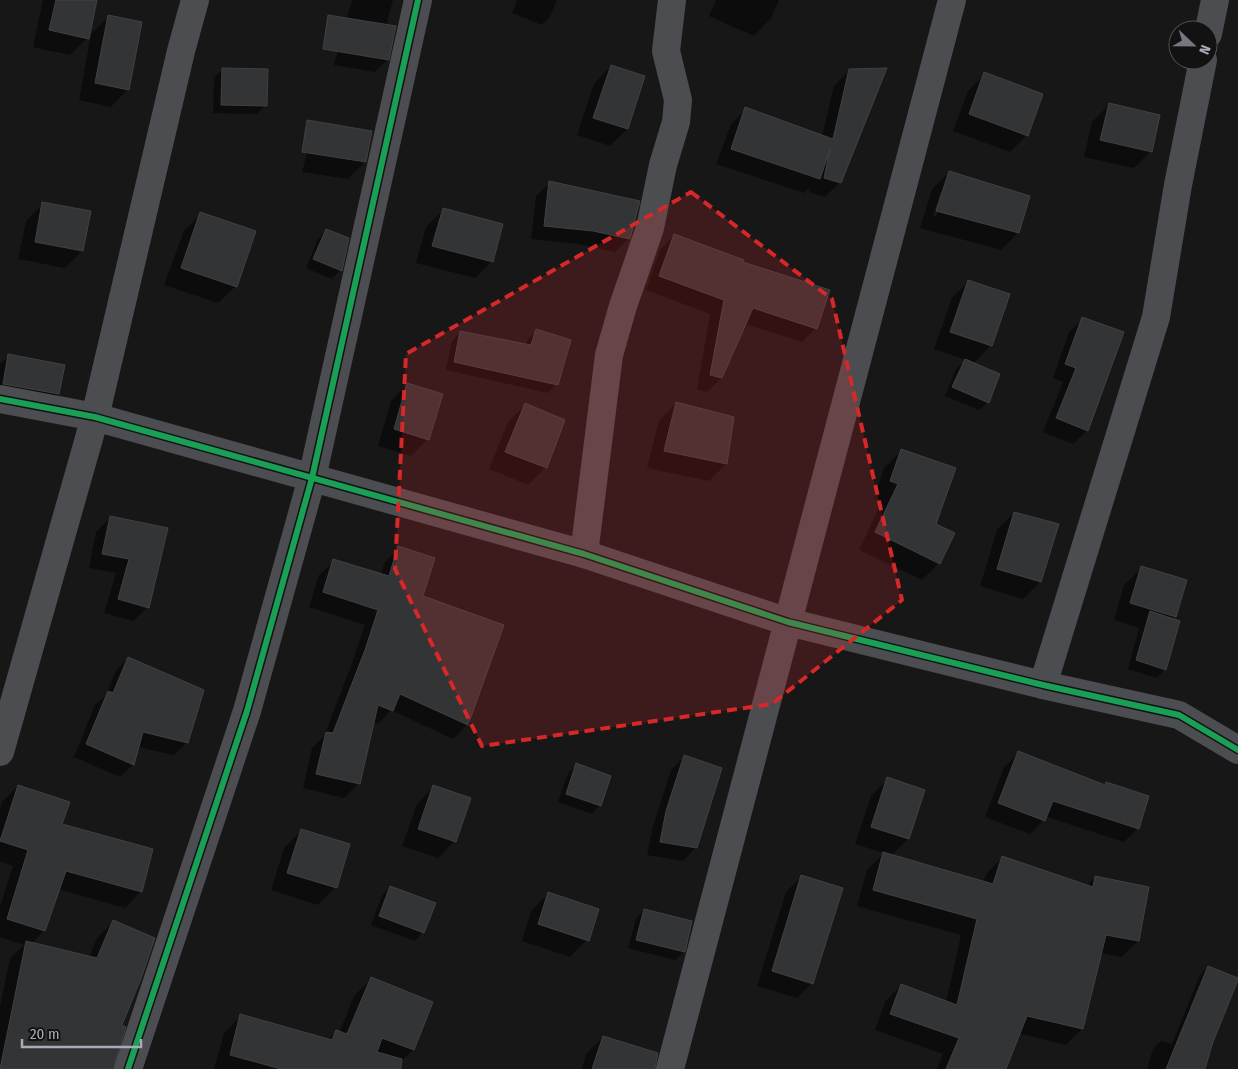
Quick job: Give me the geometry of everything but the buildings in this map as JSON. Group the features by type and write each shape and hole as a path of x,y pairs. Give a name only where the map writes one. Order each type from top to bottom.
{"street":[{"path":"0,752 95,418 181,51 195,0"},
{"path":"128,1069 247,711 312,478 418,0"},
{"path":"584,554 609,355 622,306 650,228 663,165 676,122 678,100 666,51 672,0"},
{"path":"670,1069 952,0"},
{"path":"1211,20 1215,0"},
{"path":"1043,685 1156,317 1178,184 1201,70"},
{"path":"0,400 95,418 584,554 788,622 1043,685 1179,715 1238,750"}],"highlighted area":[{"path":"691,192 832,299 902,600 772,704 482,746 395,569 406,354"}],"cycle path":[{"path":"128,1069 247,711 312,478 418,0"},
{"path":"0,399 95,417 584,554 788,622 1043,685 1179,715 1238,750"}]}
